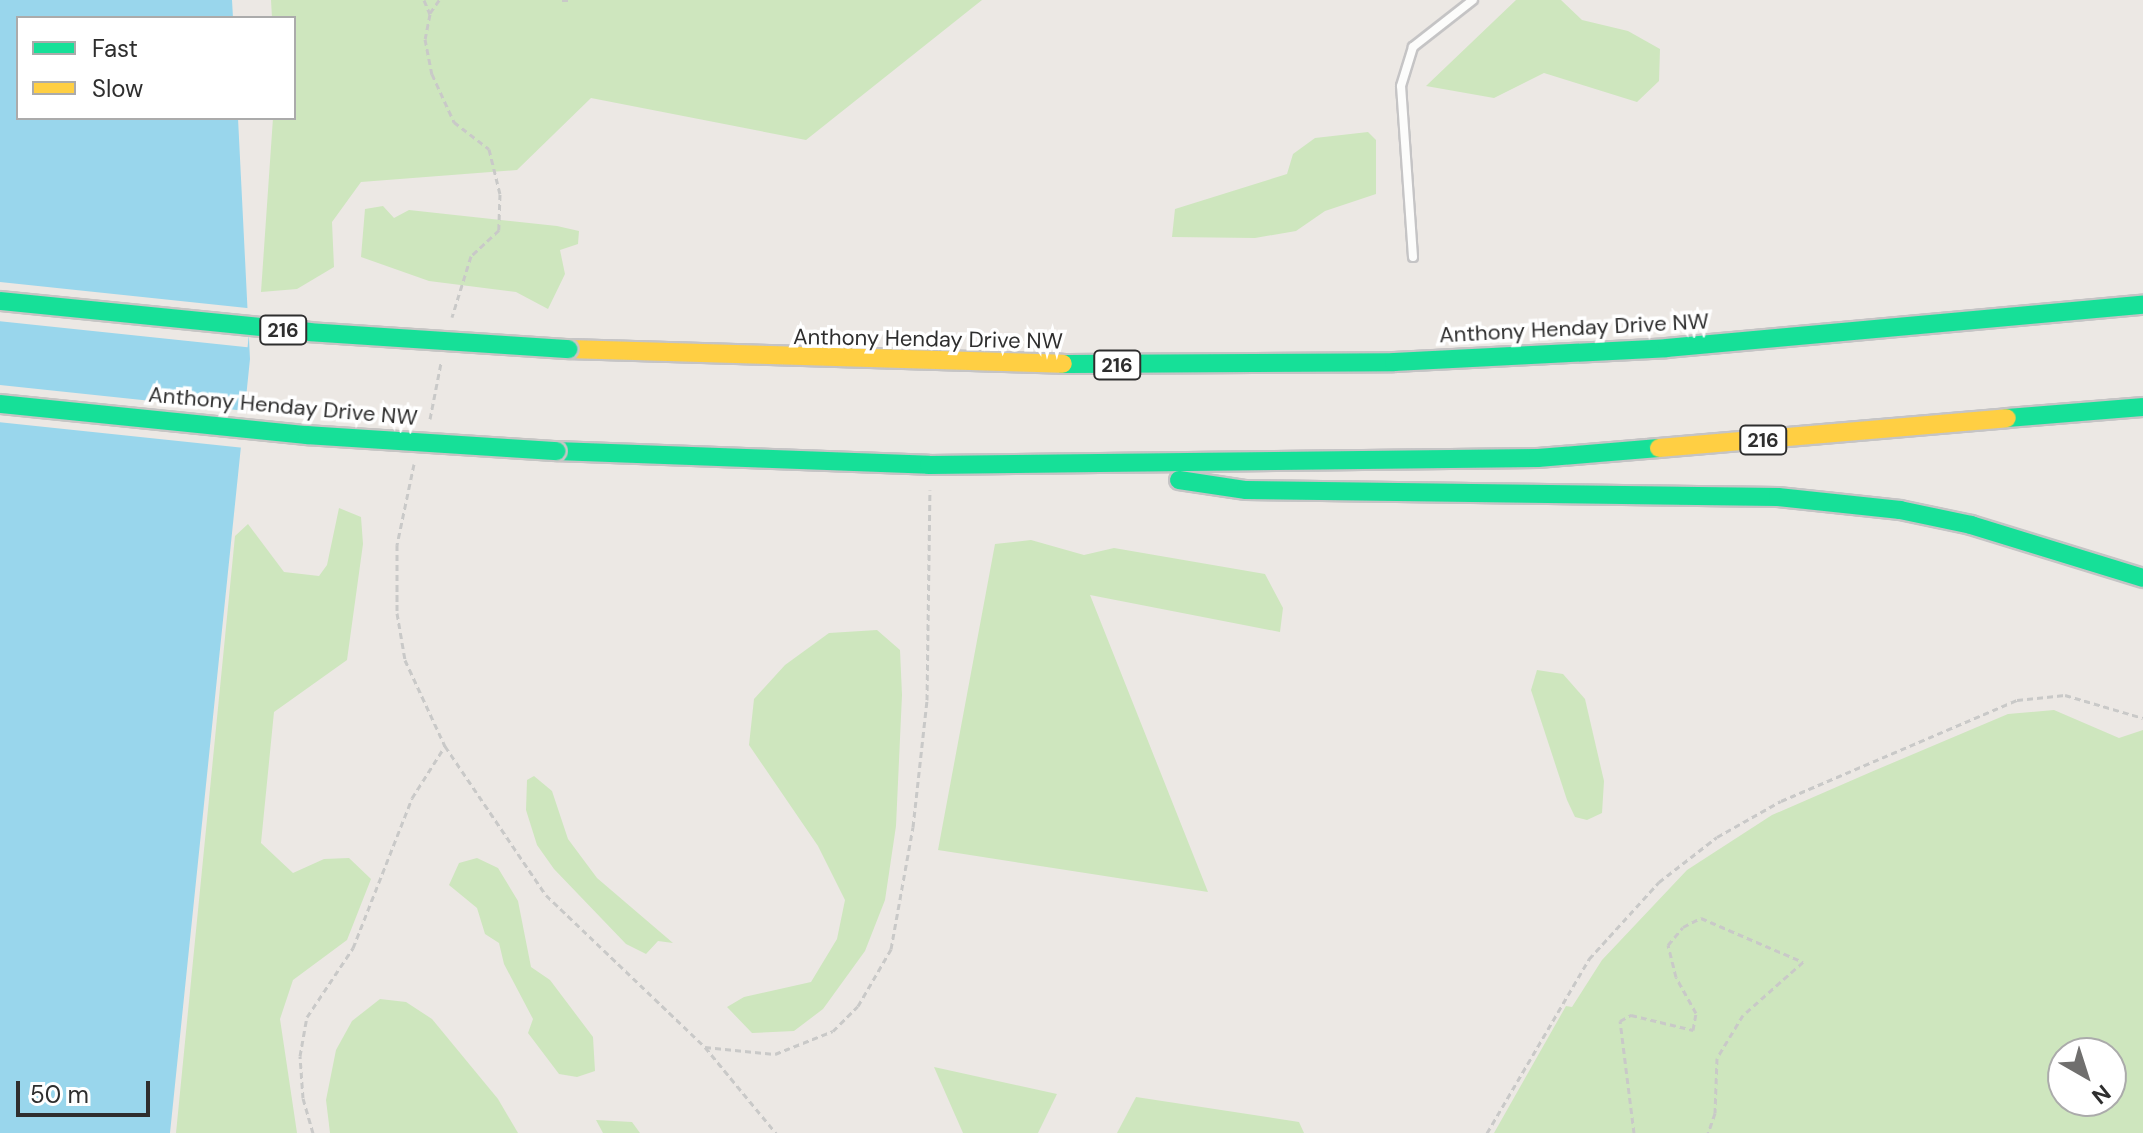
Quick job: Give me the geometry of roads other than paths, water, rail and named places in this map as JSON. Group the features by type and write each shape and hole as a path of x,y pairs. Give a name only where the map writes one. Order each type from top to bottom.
{"highway":[{"name":"Anthony Henday Drive NW","path":"0,301 309,332 568,349 985,365 1394,362 1667,348 2143,305"},
{"name":"Anthony Henday Drive NW","path":"0,404 307,435 556,451 929,465 1538,458 2143,407"},
{"path":"1082,465 1246,490 1590,492 1809,500 1900,510 1971,525 2143,578"}],"lane":[{"path":"1413,257 1401,86 1413,47 1473,0"}],"water":[{"path":"0,0 232,0 233,16 16,16 16,120 238,120 250,359 170,1133 0,1133"}]}
